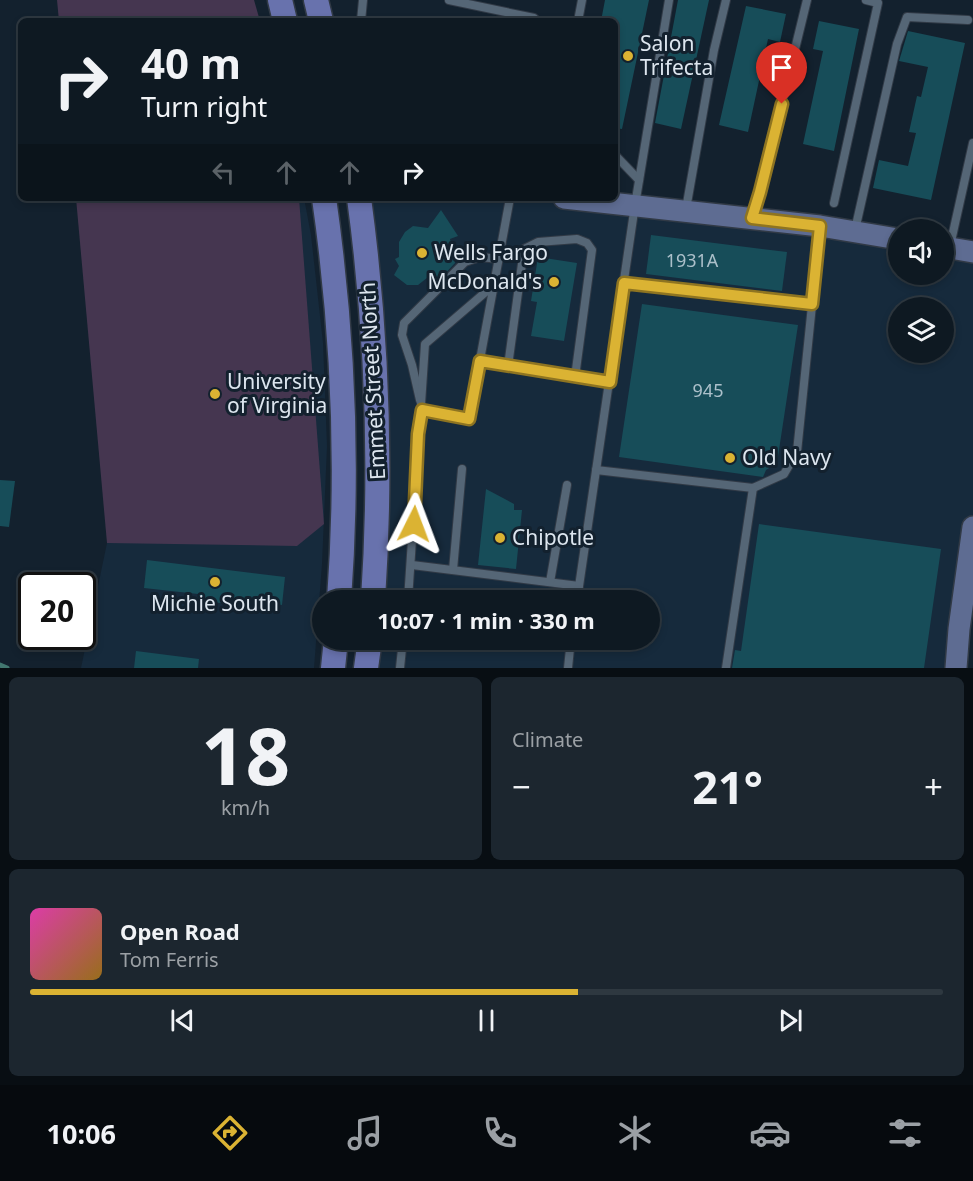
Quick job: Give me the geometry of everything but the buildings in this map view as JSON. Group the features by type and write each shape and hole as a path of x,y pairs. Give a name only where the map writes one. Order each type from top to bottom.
{"main road":[{"path":"280,0 284,18"},
{"path":"315,0 320,18"},
{"name":"Emmet Street North","path":"324,201 333,261 341,364 344,508 340,590"},
{"name":"Emmet Street North","path":"359,201 375,366 378,461 373,590"},
{"path":"333,668 335,650"},
{"path":"366,668 368,650"}],"street":[{"path":"594,201 820,226 888,237"},
{"path":"954,248 973,252"},
{"path":"956,668 973,527"}],"lane":[{"path":"361,18 363,0"},
{"path":"448,0 534,18"},
{"path":"579,18 582,0"},
{"path":"578,590 635,205 669,0"},
{"path":"686,211 714,50 726,0"},
{"path":"752,218 807,0"},
{"path":"834,203 878,3 866,0"},
{"path":"854,232 897,44 908,17 968,20"},
{"path":"954,219 973,143"},
{"path":"618,158 639,180"},
{"path":"422,410 469,419 509,201"},
{"path":"596,470 753,488 784,474 797,452 820,226"},
{"path":"508,366 524,249 538,242 577,239 587,243 592,250 575,376"},
{"path":"422,410 412,365 402,336 404,323 465,262 480,257 499,259"},
{"path":"624,283 812,304"},
{"path":"409,590 425,345 495,284"},
{"path":"480,361 610,382"},
{"path":"453,570 462,470"},
{"path":"550,582 567,484"},
{"path":"726,668 753,488"},
{"path":"412,565 579,586"},
{"path":"400,668 402,650"},
{"path":"568,668 570,650"}],"shaded area":[{"path":"57,0 254,0 259,18 59,18"},
{"name":"University of Virginia","path":"76,201 299,201 324,524 297,546 107,543"},
{"name":"University of Virginia","path":"104,201 305,201 311,235 323,343 327,446 320,590 312,590 312,650 315,650 314,668 81,668 85,650 96,650 96,596 107,543"},
{"path":"359,201 587,201 888,241 888,285 954,285 954,250 973,253 973,546 957,668 366,668 368,650 660,650 660,590 372,590"}],"waterway":[{"path":"0,665 7,668"}],"place":[{"name":"Salon Trifecta","path":"628,56"},
{"name":"Wells Fargo","path":"422,253"},
{"name":"McDonald's","path":"554,282"},
{"name":"University of Virginia","path":"215,394"},
{"name":"Old Navy","path":"730,458"},
{"name":"Chipotle","path":"500,538"},
{"name":"Michie South","path":"215,582"}],"route":[{"path":"414,524 418,434 422,410 469,419 480,361 610,382 624,283 812,304 820,226 752,218 782,104"}]}
